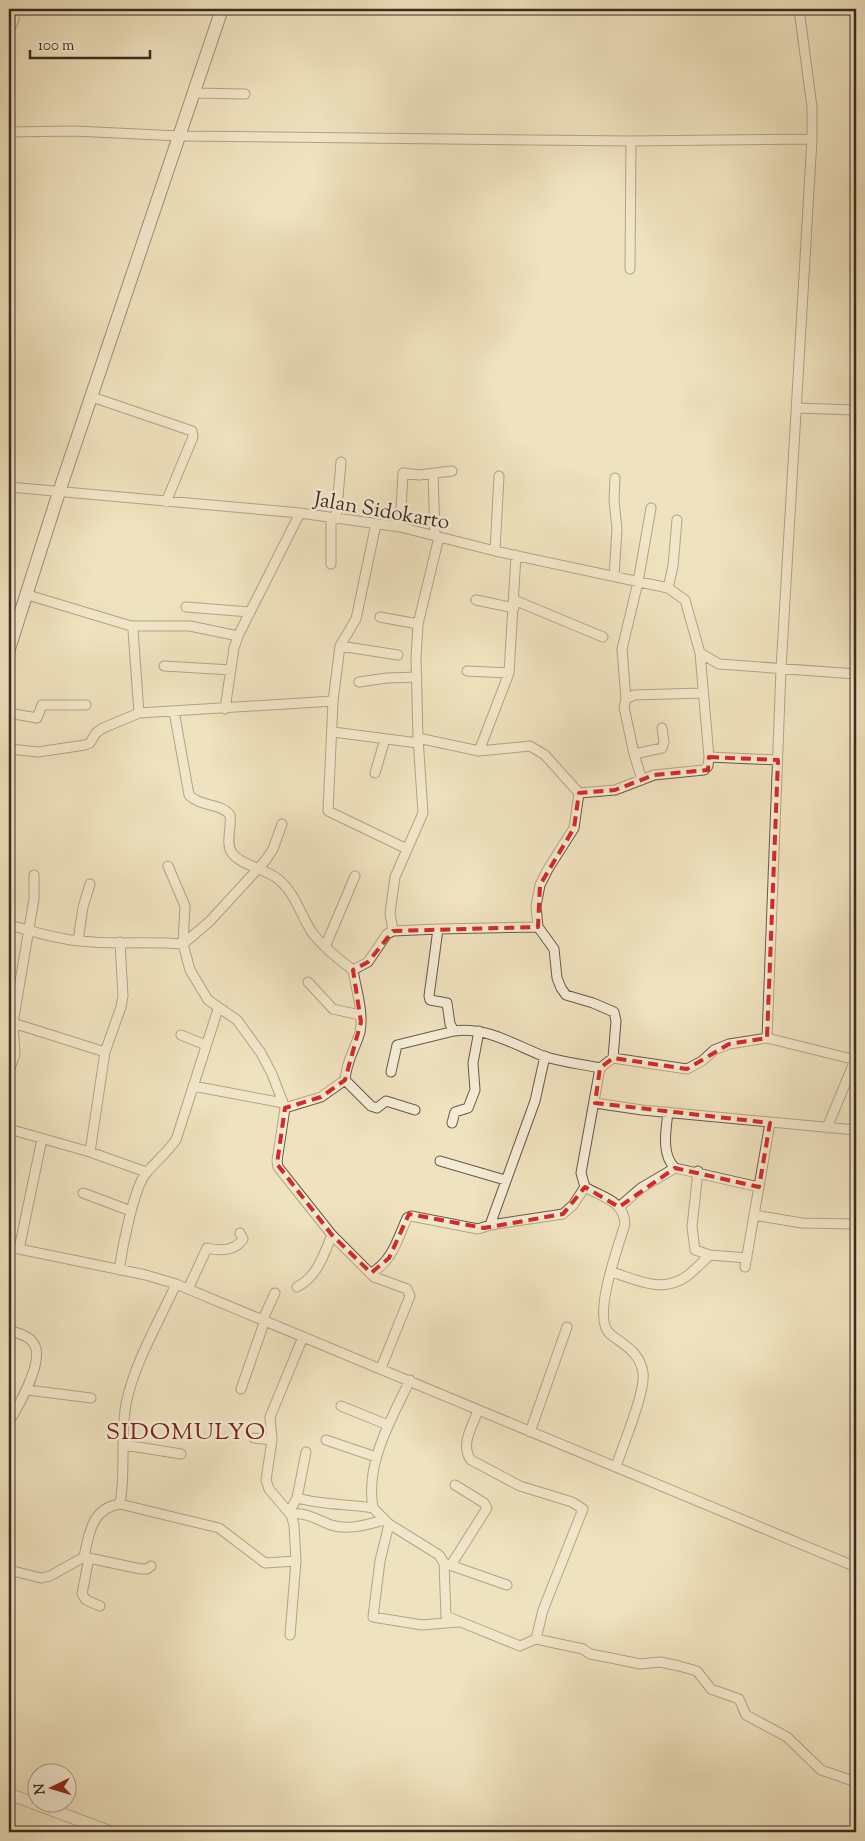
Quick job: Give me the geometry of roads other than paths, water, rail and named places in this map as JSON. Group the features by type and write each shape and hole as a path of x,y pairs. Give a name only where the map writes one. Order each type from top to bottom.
{"main road":[{"path":"9,649 59,492 222,9"}],"street":[{"path":"9,30 14,20 14,9"},
{"path":"767,1038 781,669 812,140 812,107 799,9"},
{"path":"194,93 245,94"},
{"path":"9,132 74,131 180,136 812,140"},
{"path":"630,268 631,140"},
{"path":"92,397 192,431 193,437 166,502"},
{"path":"796,408 856,410"},
{"path":"331,564 334,518 341,462"},
{"path":"400,527 403,473 452,471"},
{"path":"393,931 390,912 395,877 423,813 418,740 418,624 437,536 432,473"},
{"path":"495,551 499,476"},
{"path":"614,576 617,523 614,500 615,478"},
{"name":"Jalan Sidokarto","path":"9,487 300,514 400,527 495,551 668,588"},
{"path":"642,780 634,754 624,707 626,700 622,654 638,582 651,508"},
{"path":"225,709 234,648 238,636 300,514"},
{"path":"579,793 616,790 654,776 704,770 708,766 709,757 700,653 685,600 668,588 673,566 677,520"},
{"path":"376,524 356,619 340,646 333,701 328,810 407,849"},
{"path":"479,751 509,673 516,555"},
{"path":"28,594 130,626 190,626 238,636"},
{"path":"476,600 514,604 603,637"},
{"path":"186,607 250,612"},
{"path":"380,617 418,624"},
{"path":"130,626 133,630 139,713"},
{"path":"340,646 398,656"},
{"path":"700,653 719,664 856,674"},
{"path":"164,666 231,670"},
{"path":"467,672 509,673"},
{"path":"359,682 387,678 417,678"},
{"path":"626,700 634,695 703,693"},
{"path":"9,749 38,752 85,745 90,743 96,733 103,728 139,713 333,701"},
{"path":"9,713 37,718 42,706 86,705"},
{"path":"174,711 189,795 196,802 226,810 231,822 229,844 231,851 241,860 258,867 278,879 294,897 312,931 325,946 353,970 360,1015 360,1033 347,1062 345,1080 321,1097 284,1106 193,1086"},
{"path":"634,754 662,748 664,742 662,728"},
{"path":"333,732 386,739 418,740 479,751 530,746 545,755 579,793 574,828 540,885 536,906 538,927 554,949 557,978 566,995 594,1003 614,1012 616,1021 613,1058"},
{"path":"375,773 386,739"},
{"path":"709,757 778,760"},
{"path":"9,925 28,932 78,941 183,944 210,921 265,861 273,849 282,824"},
{"path":"168,866 185,906 183,944 190,970 208,1000 218,1009 232,1016 248,1032 268,1067 284,1106 277,1164 332,1235 374,1277 407,1289 410,1296 381,1368"},
{"path":"10,1068 15,1054 13,1024 34,899 34,875"},
{"path":"325,946 355,876"},
{"path":"78,941 83,906 90,884"},
{"path":"353,970 368,962 388,934 393,931 538,927"},
{"path":"438,929 428,996 432,1002 448,1004 450,1024 454,1031"},
{"path":"90,1152 105,1052 123,996 120,942"},
{"path":"308,982 333,1010 360,1015"},
{"path":"119,1270 124,1236 131,1211 146,1172 162,1158 176,1140 218,1009"},
{"path":"13,1024 105,1052"},
{"path":"391,1072 396,1045 454,1031 479,1031 545,1056 600,1068"},
{"path":"452,1123 455,1112 468,1108 475,1090 473,1063 479,1031"},
{"path":"181,1035 206,1045"},
{"path":"371,1273 381,1268 389,1258 408,1218 411,1216 478,1229 563,1214 573,1204 584,1187 581,1173 600,1068 613,1058 687,1069 714,1050 729,1044 767,1038 856,1060 828,1128"},
{"path":"490,1226 535,1101 545,1056"},
{"path":"345,1080 371,1106 377,1108 386,1101 415,1110"},
{"path":"595,1103 770,1123 856,1130"},
{"path":"668,1112 665,1137 668,1160 675,1168"},
{"path":"698,1171 692,1227 694,1246 698,1252 746,1263 770,1123"},
{"path":"9,1129 90,1152 146,1172"},
{"path":"19,1249 42,1139"},
{"path":"440,1160 505,1180"},
{"path":"619,1207 641,1188 675,1168 698,1171 759,1187"},
{"path":"584,1187 610,1199 625,1216 625,1224 603,1305 604,1322 609,1333 631,1349 643,1371 644,1382 616,1467"},
{"path":"83,1193 131,1211"},
{"path":"754,1215 802,1223 856,1224"},
{"path":"188,1289 207,1248 225,1250 236,1246 243,1239 240,1233"},
{"path":"297,1287 306,1282 318,1270 332,1235"},
{"path":"9,1247 176,1284 856,1567"},
{"path":"612,1272 647,1284 665,1286 687,1276 710,1255"},
{"path":"120,1504 124,1481 126,1406 131,1389 176,1284"},
{"path":"241,1389 264,1319 275,1293"},
{"path":"530,1432 567,1327"},
{"path":"9,1331 30,1338 36,1347 37,1355 28,1390 9,1422"},
{"path":"290,1635 296,1561 294,1525 290,1514 267,1485 272,1440 270,1417 303,1336"},
{"path":"372,1508 370,1481 376,1457 388,1425 410,1380"},
{"path":"28,1390 91,1398"},
{"path":"341,1406 388,1425"},
{"path":"478,1411 465,1446 466,1454 471,1460 520,1486 572,1502 583,1509 543,1610 536,1639"},
{"path":"254,1438 272,1440"},
{"path":"326,1440 376,1457"},
{"path":"125,1445 181,1454"},
{"path":"290,1514 297,1498 306,1452"},
{"path":"455,1485 484,1503 487,1508 447,1564 444,1612 448,1618 520,1646 536,1639 584,1649 590,1654 640,1664 660,1662 697,1671 709,1688 739,1699 746,1715 787,1737 821,1770 856,1782"},
{"path":"297,1498 318,1504 329,1502 372,1508 387,1522 439,1555 447,1564 508,1585"},
{"path":"100,1606 86,1600 82,1594 90,1530 97,1514 105,1508 120,1504 218,1528 265,1563 296,1561"},
{"path":"290,1514 300,1514 339,1526 362,1526 387,1522"},
{"path":"387,1522 373,1617 422,1625 458,1622"},
{"path":"9,1570 41,1578 50,1576 87,1558 141,1569 148,1569 151,1566"},
{"path":"9,1794 111,1832"}],"district":[{"name":"SIDOMULYO","path":"186,1431"}]}
